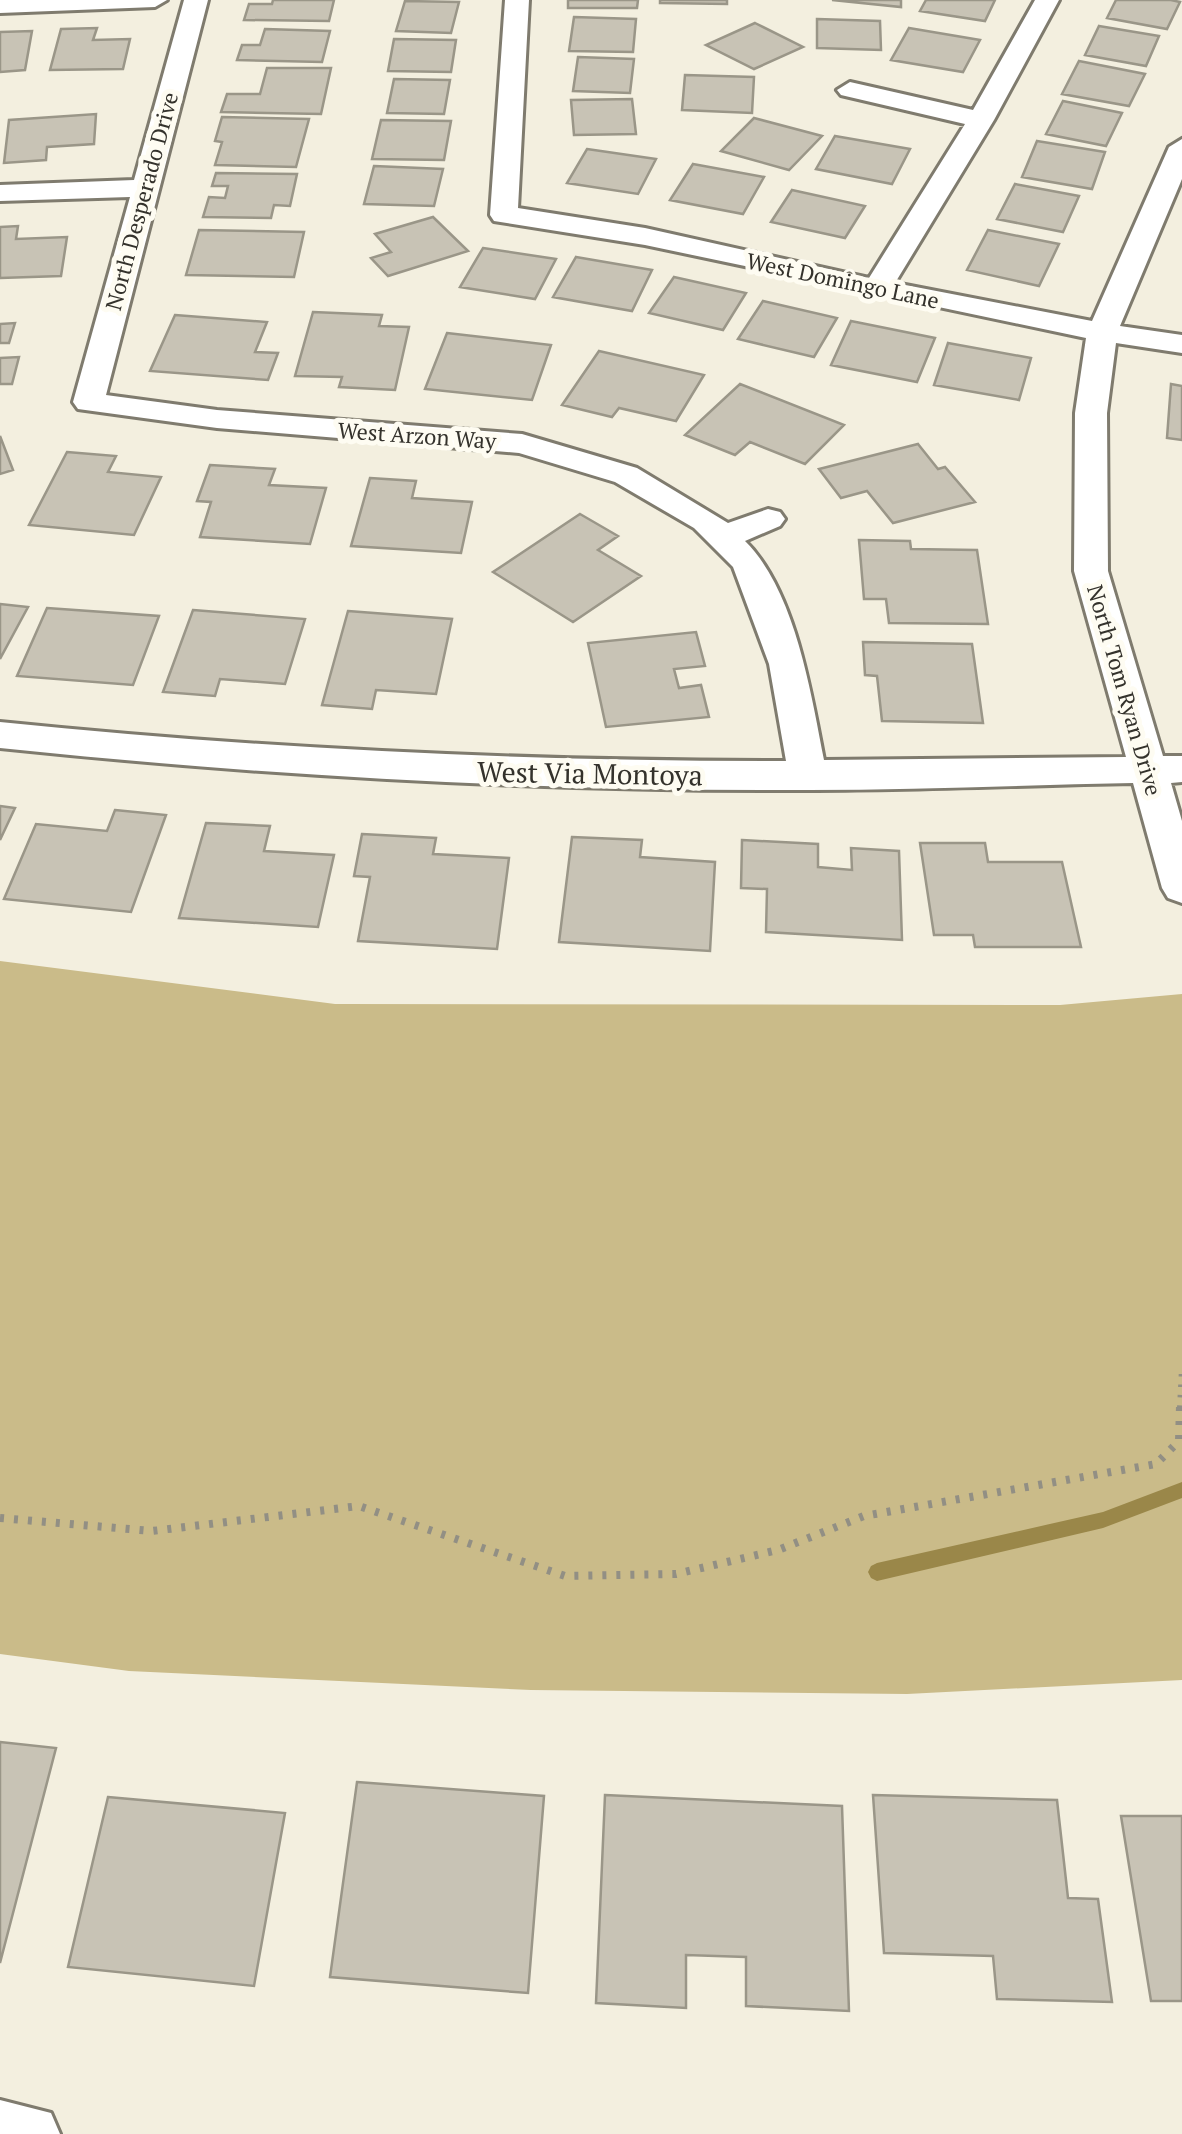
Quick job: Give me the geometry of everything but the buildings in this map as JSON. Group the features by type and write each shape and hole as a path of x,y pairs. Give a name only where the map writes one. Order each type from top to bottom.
{"street":[{"path":"0,6 155,0"},
{"name":"North Desperado Drive","path":"89,402 142,188 196,0"},
{"name":"West Domingo Lane","path":"517,0 504,214 595,224 877,288 1102,333 1182,344"},
{"path":"877,288 981,120 1047,0"},
{"path":"850,90 981,120"},
{"name":"North Tom Ryan Drive","path":"1182,147 1102,333 1091,413 1091,570 1165,769 1182,888"},
{"path":"0,193 142,188"},
{"name":"West Arzon Way","path":"89,402 235,420 456,435 522,444 626,476 724,536 748,564 776,625 787,664 808,777"},
{"path":"724,536 768,519"},
{"name":"West Via Montoya","path":"0,735 201,756 396,770 808,777 1165,769"},
{"path":"0,2130 30,2134"}],"path":[{"path":"0,1518 152,1531 359,1506 565,1576 676,1574 778,1550 864,1516 1156,1464 1179,1441 1182,1368"}],"shaded area":[{"path":"0,961 335,1004 1060,1005 1182,994 1182,1680 907,1694 531,1690 129,1671 0,1654"}],"waterway":[{"path":"877,1572 1103,1520 1182,1490"}]}
